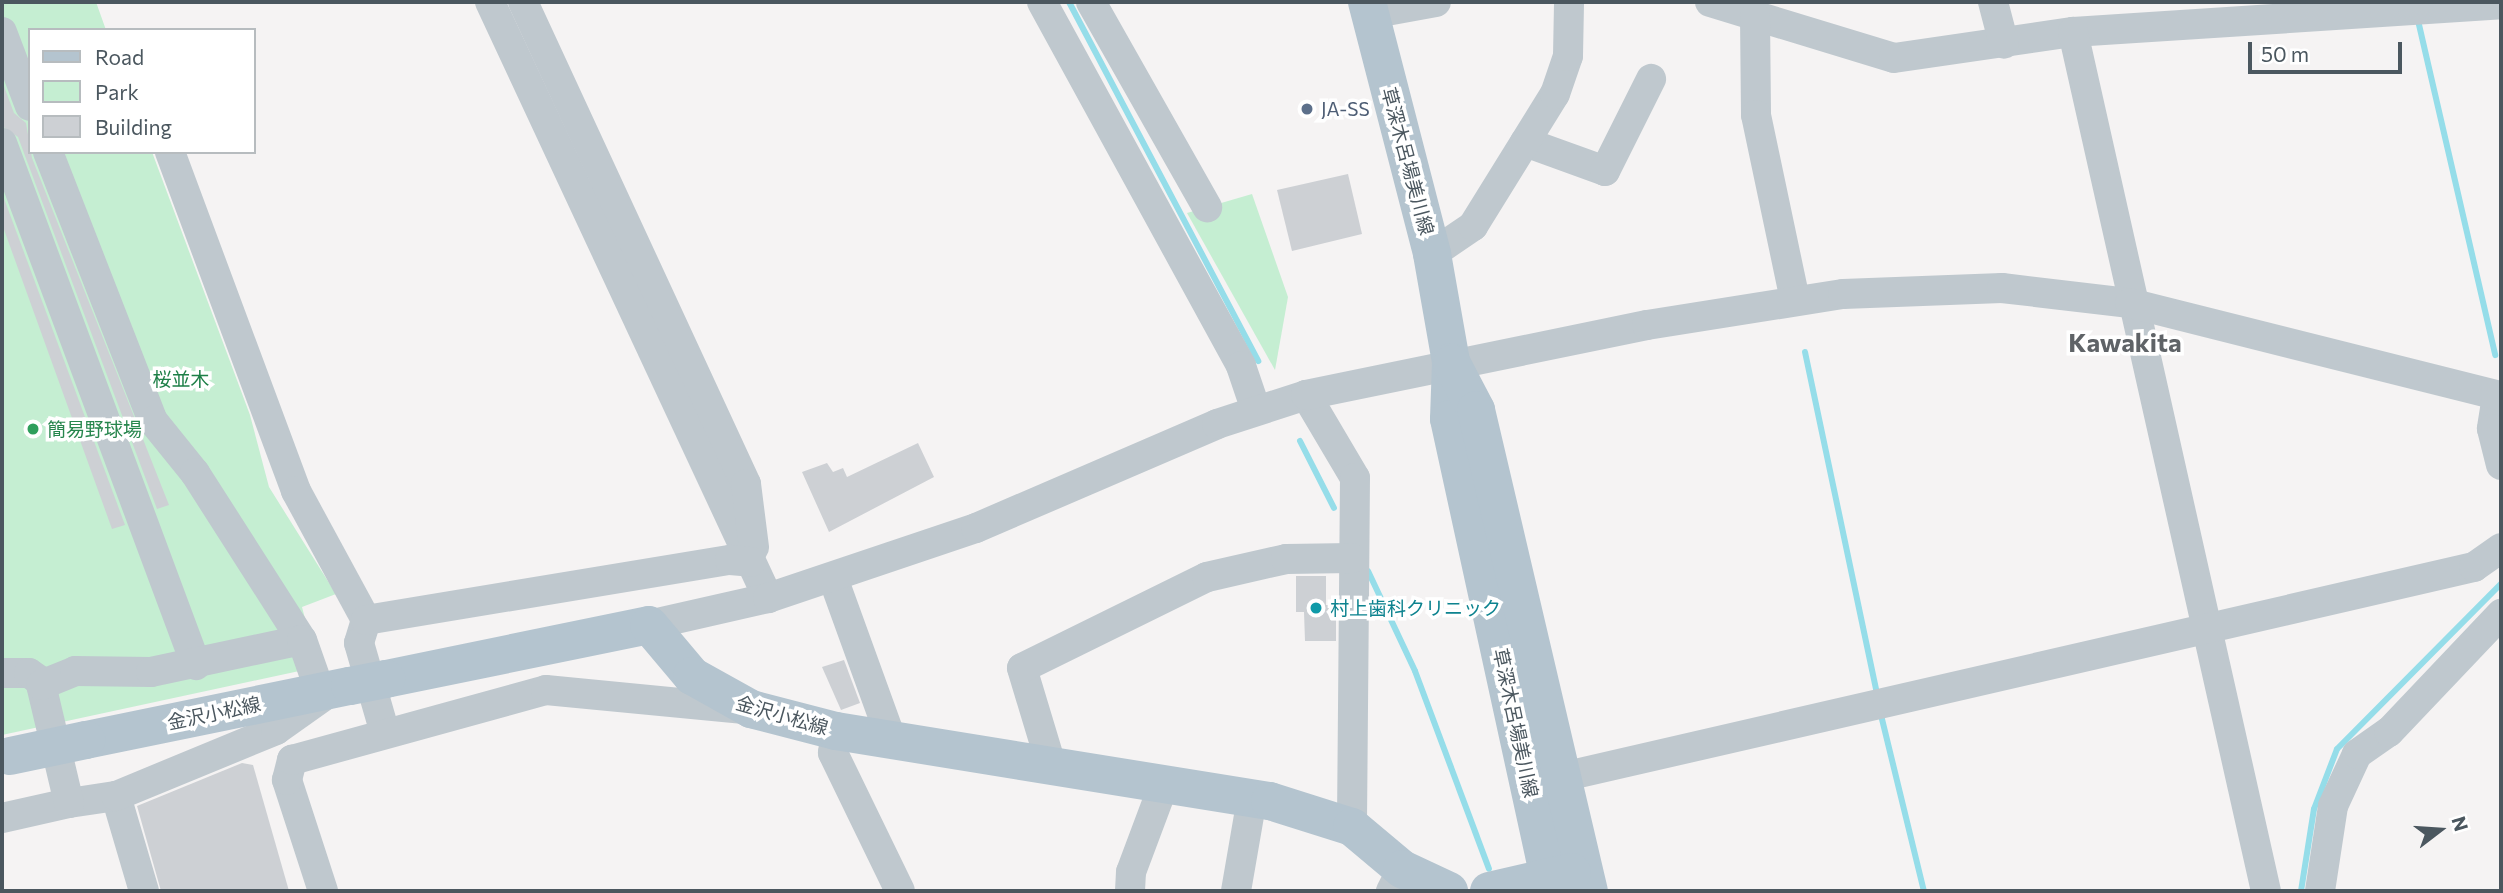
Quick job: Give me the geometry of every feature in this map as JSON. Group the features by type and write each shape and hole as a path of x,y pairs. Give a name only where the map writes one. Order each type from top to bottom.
{"main road":[{"name":"草深木呂場美川線","path":"1368,8 1432,254 1451,362 1449,419 1568,883"},
{"name":"草深木呂場美川線","path":"1451,362 1476,410 1562,777 1568,883"},
{"name":"金沢小松線","path":"6,757 649,625 692,676 751,709 836,731 1051,761 1252,797 1352,827 1396,880 1450,891"},
{"path":"1489,891 1568,883"}],"street":[{"path":"491,2 768,598"},
{"path":"523,2 746,484 754,566"},
{"path":"1042,2 1241,366 1256,410"},
{"path":"1091,2 1207,207"},
{"path":"1368,8 1436,2"},
{"path":"1432,254 1474,226 1555,93 1568,56 1569,2"},
{"path":"1710,2 1894,58 2004,44 2073,32 2142,15 2417,12 2501,4"},
{"path":"1993,2 2004,44"},
{"path":"1755,17 1758,128 1795,300"},
{"path":"2073,32 2130,303 2208,626 2266,891"},
{"path":"2,33 28,101"},
{"path":"1525,142 1605,171 1651,79"},
{"path":"2,143 196,665"},
{"path":"2,818 116,796 276,730 347,686 302,640 195,473 153,421 49,154"},
{"path":"171,154 296,491 366,620 359,643 385,733"},
{"path":"649,625 768,598 976,528 1256,410 1306,395 1451,362 1795,300 1937,286 2130,303 2499,396 2492,429 2501,465"},
{"path":"1306,395 1355,478 1352,558 1352,827"},
{"path":"1562,777 2208,626 2474,567 2501,548"},
{"path":"1051,761 1022,668 1133,608 1207,577 1286,559 1352,558"},
{"path":"366,620 730,560 754,566"},
{"path":"833,578 891,738"},
{"path":"2320,891 2333,806 2352,762 2501,614"},
{"path":"45,684 75,671 151,672 196,665 302,640"},
{"path":"2,673 29,673 45,684 69,803"},
{"path":"323,891 287,780 292,760 546,690 751,709"},
{"path":"836,731 833,753 900,891"},
{"path":"1130,891 1131,872 1166,781"},
{"path":"116,796 144,891"},
{"path":"1236,891 1252,797"}],"green space":[{"name":"桜並木","path":"2,2 96,2 105,28 28,28 28,154 153,154 250,415 269,487 336,594 302,607 309,634 304,670 2,735"},
{"path":"1252,194 1288,297 1275,370 1187,213"}],"building":[{"path":"2,81 14,113 26,123 28,154 31,154 169,505 157,509 18,137 2,126"},
{"path":"1348,174 1362,234 1292,251 1277,190"},
{"path":"2,193 125,525 112,529 2,224"},
{"path":"918,443 934,477 829,532 802,472 827,463 833,472 843,468 847,477"},
{"name":"村上歯科クリニック","path":"1296,576 1326,576 1326,605 1336,605 1336,641 1305,641 1304,612 1296,612"},
{"path":"844,660 860,703 841,710 822,667"},
{"path":"242,763 253,765 289,891 161,891 137,806"}],"waterway":[{"path":"1069,2 1258,361"},
{"path":"2417,16 2495,355"},
{"path":"1805,352 1876,690"},
{"path":"1300,441 1334,508"},
{"path":"1368,571 1415,671 1489,869"},
{"path":"2301,891 2314,809 2337,749 2501,584"},
{"path":"1881,715 1924,891"}],"place":[{"name":"JA-SS","path":"1307,109"},
{"name":"簡易野球場","path":"33,429"},
{"name":"村上歯科クリニック","path":"1316,608"}],"district":[{"name":"Kawakita","path":"2125,342"}]}
